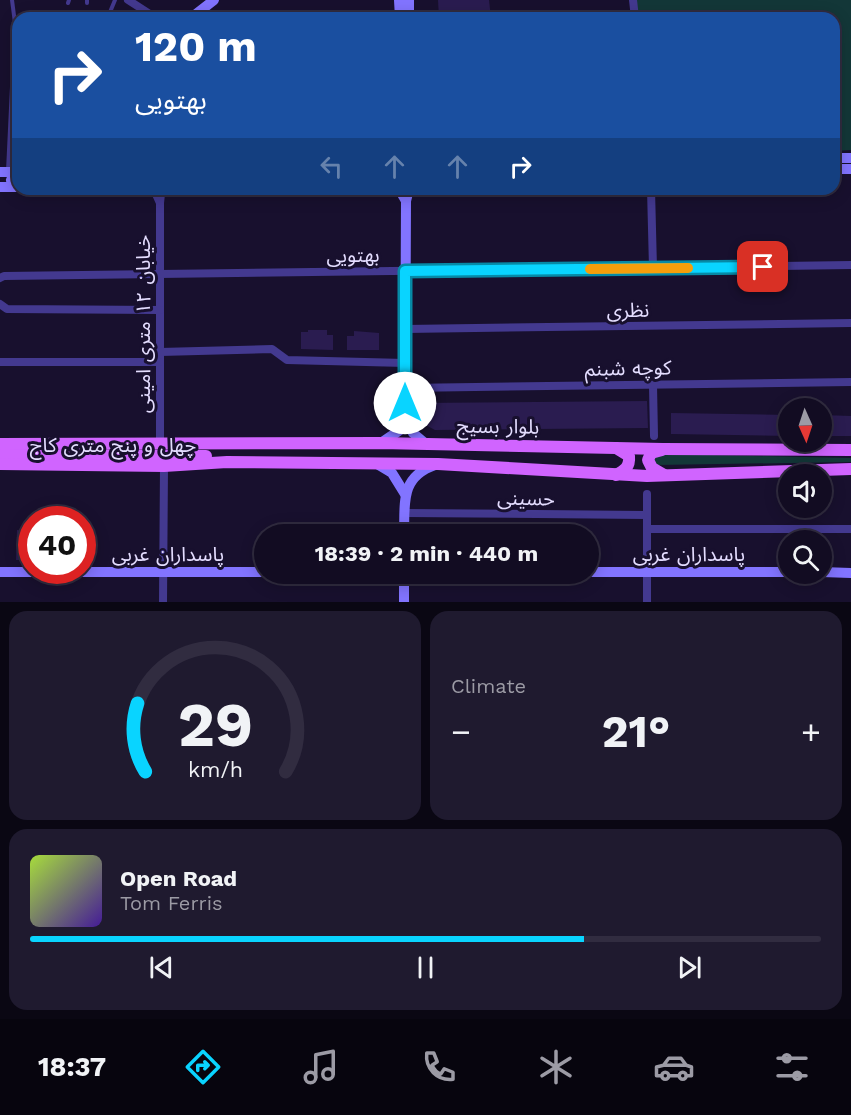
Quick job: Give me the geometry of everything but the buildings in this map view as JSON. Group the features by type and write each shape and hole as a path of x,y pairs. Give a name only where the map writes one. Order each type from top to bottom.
{"main road":[{"name":"بلوار بسیج","path":"1,458 160,444 381,443 851,450"},
{"path":"614,448 626,453 630,463 616,475"},
{"path":"663,449 651,453 648,460 651,468 665,476"},
{"path":"1,458 213,456 227,462"},
{"name":"چهل و پنج متری کاج","path":"1,458 164,466 227,462"},
{"name":"بلوار بسیج","path":"227,462 438,464 665,476 851,469"}],"street":[{"path":"128,0 143,4"},
{"path":"199,12 214,0"},
{"path":"0,186 9,173"},
{"path":"156,195 160,203"},
{"path":"160,203 161,195"},
{"path":"402,195 406,201"},
{"path":"381,443 400,430 405,419 408,195"},
{"path":"651,195 653,268"},
{"name":"خیابان ۱۲ متری امینی","path":"160,203 160,444"},
{"name":"بهتویی","path":"0,278 4,276 851,265"},
{"path":"0,304 7,309 160,310"},
{"name":"نظری","path":"405,329 851,323"},
{"path":"160,352 272,349 287,360 405,363"},
{"path":"0,362 160,362"},
{"name":"کوچه شبنم","path":"405,388 851,382"},
{"path":"653,384 654,436"},
{"path":"405,419 414,433 426,444"},
{"path":"372,462 385,467 392,473 405,494 404,524"},
{"path":"405,494 422,470 438,464"},
{"path":"163,602 164,466"},
{"path":"647,494 647,602"},
{"name":"حسینی","path":"405,513 647,515"},
{"path":"647,529 851,529"},
{"name":"پاسداران غربی","path":"0,572 254,572"},
{"name":"پاسداران غربی","path":"599,572 778,572"},
{"path":"832,573 851,573"},
{"path":"404,584 404,602"}],"lane":[{"path":"9,173 12,98"}],"green space":[{"path":"636,0 851,0 851,150 840,151 840,12 637,12"},
{"path":"663,454 851,458 851,462 657,465 653,457"}],"slow traffic":[{"path":"590,269 688,268"}],"route":[{"path":"405,403 405,271 763,267"}]}
